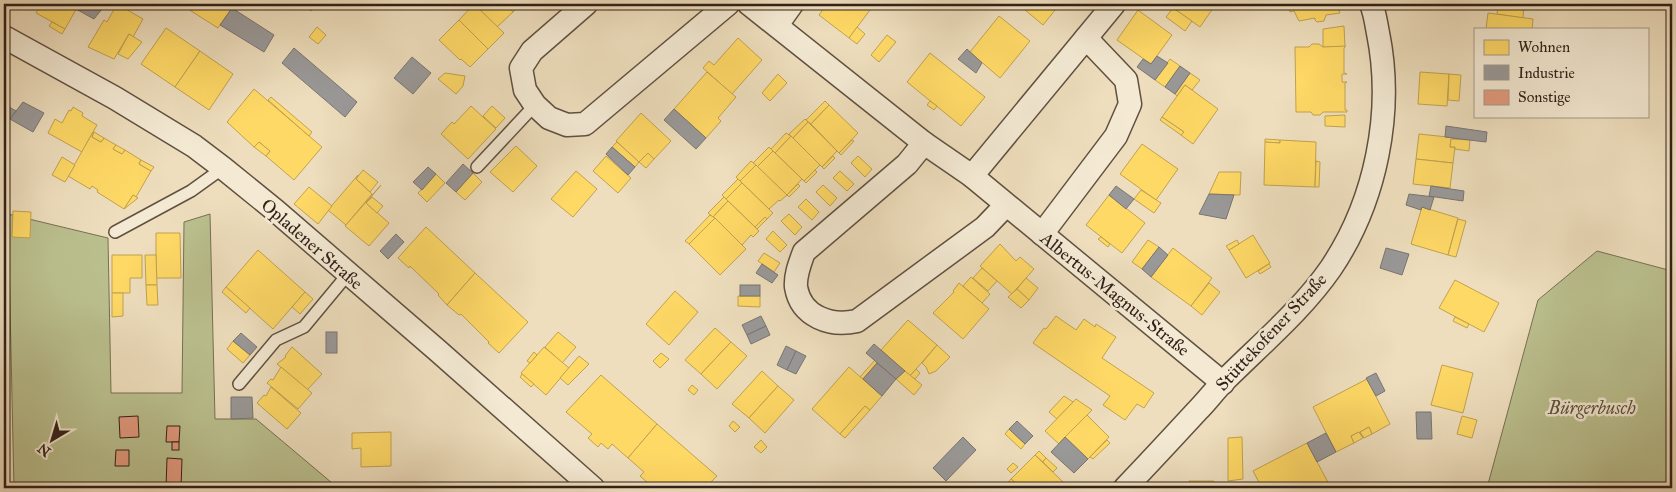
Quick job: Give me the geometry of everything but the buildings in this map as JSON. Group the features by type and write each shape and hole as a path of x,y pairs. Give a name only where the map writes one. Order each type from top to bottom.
{"street":[{"path":"586,4 532,50 522,68 525,90 535,105 549,118 567,125 585,124 728,4"},
{"name":"Albertus-Magnus-Straße","path":"748,4 924,143 972,176 1223,382"},
{"path":"776,25 792,4"},
{"path":"972,176 1114,4"},
{"name":"Stüttekofener Straße","path":"1125,488 1223,382 1304,302 1330,269 1355,223 1372,174 1382,129 1385,102 1381,47 1371,4"},
{"name":"Opladener Straße","path":"4,37 115,98 194,146 223,168 438,350 593,488"},
{"path":"1042,234 1116,136 1130,104 1126,80 1086,38"},
{"path":"924,143 907,164 804,252 798,268 796,288 802,301 816,317 836,324 857,322 985,226 1006,205"}],"lane":[{"path":"476,167 535,105"},
{"path":"115,232 191,191 223,168"},
{"path":"238,384 276,340 304,327 348,274"}],"green space":[{"path":"8,214 108,238 111,393 182,393 184,222 210,214 215,419 256,419 338,488 14,488"},
{"name":"Bürgerbusch","path":"1597,251 1672,271 1672,488 1487,488 1538,300"}]}
